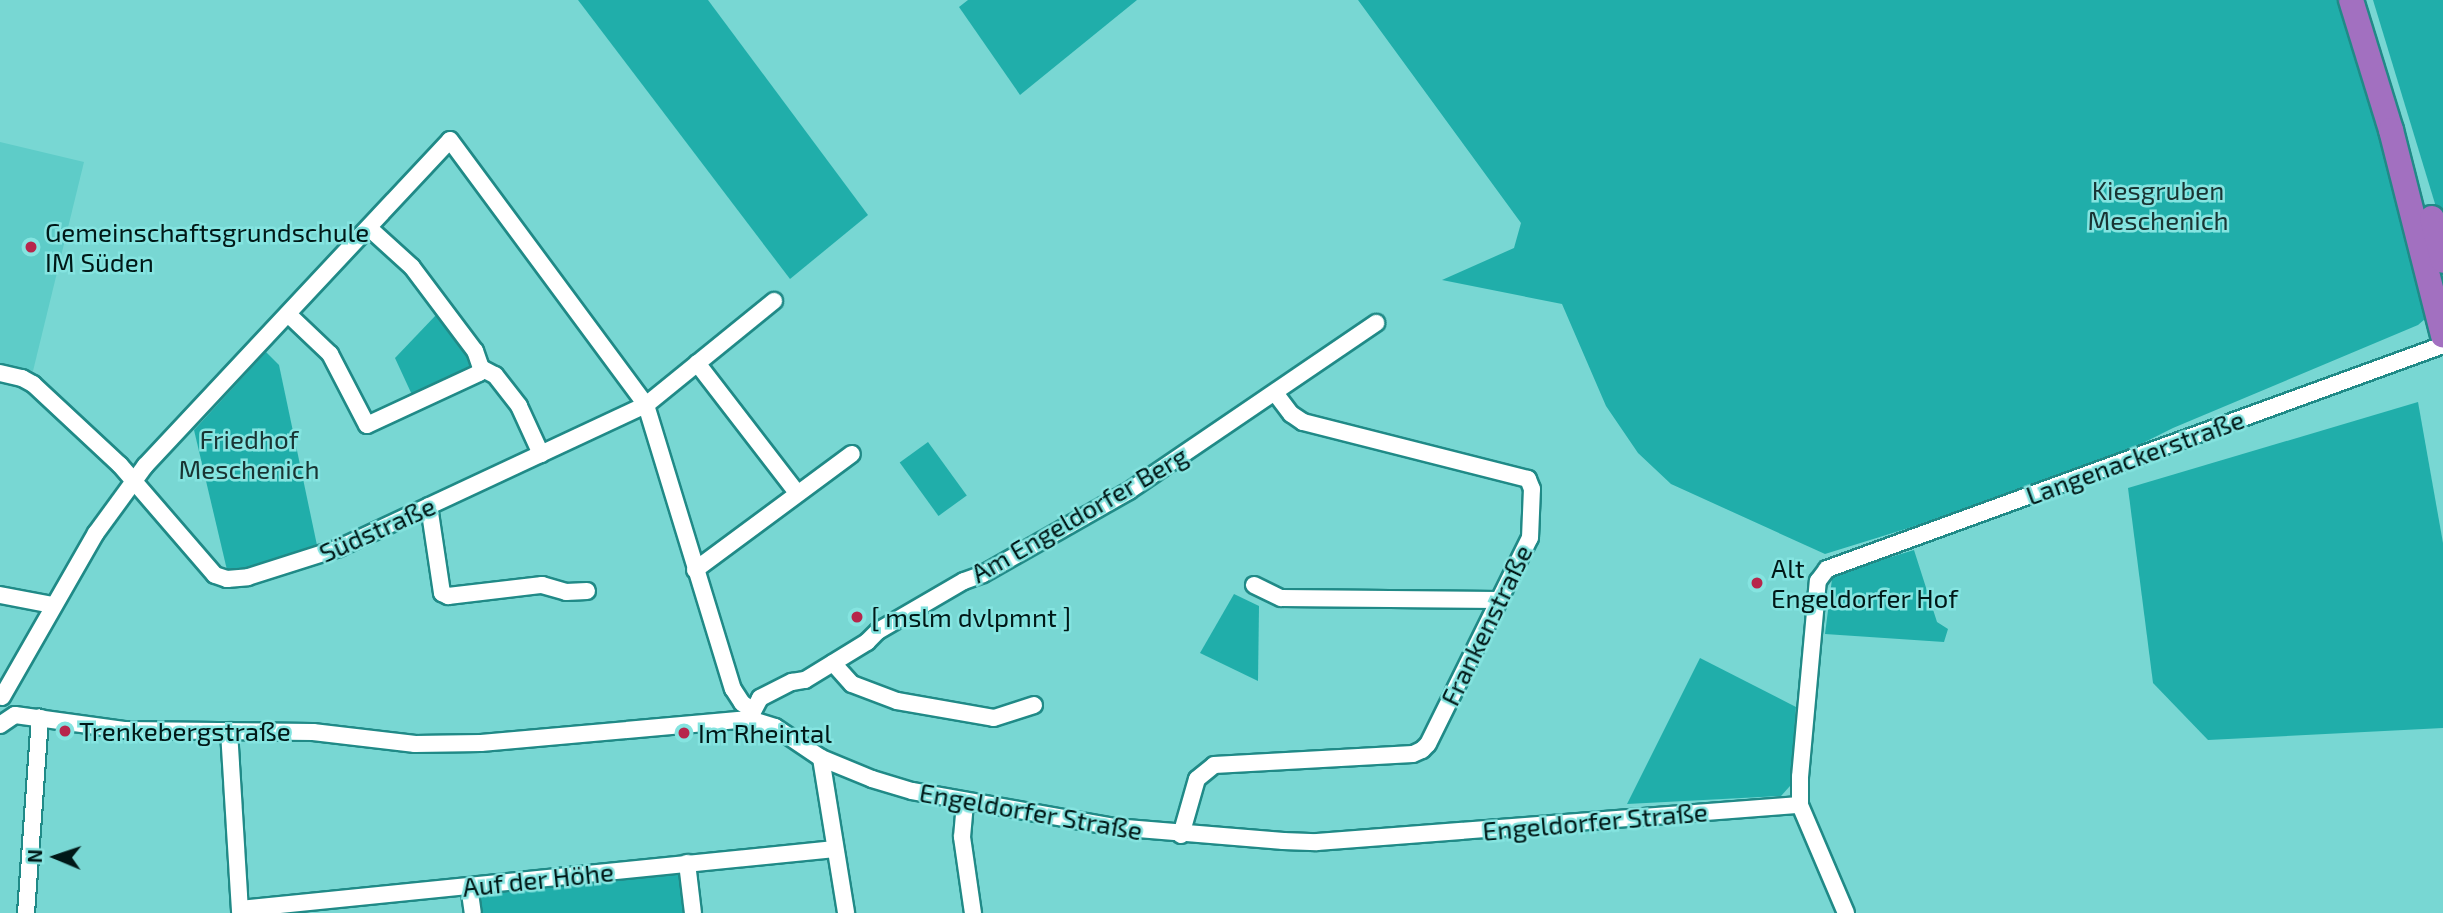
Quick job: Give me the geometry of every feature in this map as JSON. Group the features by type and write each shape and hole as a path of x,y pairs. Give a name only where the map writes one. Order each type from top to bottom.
{"highway":[{"path":"2351,0 2391,130 2441,343"},
{"path":"2368,0 2407,123 2443,261"}],"street":[{"path":"0,724 15,715 1,697 96,533 134,481 450,139 646,405 733,689 750,714"},
{"path":"369,228 412,267 475,351 481,368 495,375 519,406 541,454"},
{"name":"Südstraße","path":"0,373 22,378 33,384 120,464 215,575 227,579 264,573 339,548 646,405 774,301"},
{"path":"289,315 330,354 368,425 447,390 479,373 481,368"},
{"name":"Am Engeldorfer Berg","path":"750,714 760,698 792,682 805,680 867,642 878,631 953,587 983,574 1129,491 1376,323"},
{"name":"Langenackerstraße","path":"1800,805 1800,777 1818,581 1827,569 2441,343"},
{"path":"697,363 797,493"},
{"name":"Frankenstraße","path":"1181,835 1197,779 1214,765 1413,754 1422,750 1428,744 1530,538 1532,489 1528,478 1303,422 1291,414 1275,393"},
{"path":"695,570 852,454"},
{"path":"429,506 442,593 448,596 542,584 566,592 587,591"},
{"path":"1254,585 1281,598 1498,600"},
{"path":"0,595 53,605"},
{"path":"833,663 852,684 897,701 994,718 1034,705"},
{"name":"Engeldorfer Straße","path":"15,715 124,730 313,732 415,744 481,743 750,714 775,727 821,758 872,779 965,803 1181,835 1317,842 1800,805"},
{"path":"26,913 40,717"},
{"path":"229,731 240,911"},
{"path":"821,758 846,913"},
{"path":"965,803 962,837 974,913"},
{"path":"1800,805 1846,913"},
{"name":"Auf der Höhe","path":"240,911 336,906 469,886 835,849"},
{"path":"687,863 693,913"},
{"path":"469,886 473,913"}],"shaded area":[{"name":"Gemeinschaftsgrundschule IM Süden","path":"0,142 84,162 33,371 0,364"}],"green space":[{"path":"578,0 708,0 868,215 790,279"},
{"path":"968,0 1137,0 1020,95 959,7"},
{"name":"Kiesgruben Meschenich","path":"1358,0 2340,0 2390,162 2425,319 2418,325 2173,428 2131,449 1912,527 1825,554 1671,484 1638,453 1606,406 1562,304 1442,280 1514,248 1521,223"},
{"path":"2373,0 2443,0 2443,230"},
{"path":"437,314 469,358 470,368 413,397 395,358"},
{"name":"Friedhof Meschenich","path":"266,352 279,365 318,550 261,568 227,570 194,430"},
{"path":"2418,402 2443,543 2443,728 2208,740 2153,683 2128,488"},
{"path":"928,442 967,495 938,516 900,463"},
{"path":"1914,550 1937,622 1948,629 1944,642 1825,634 1832,579 1841,572"},
{"path":"1234,594 1259,606 1258,681 1200,653"},
{"path":"1700,658 1796,707 1790,786 1781,796 1627,804"},
{"path":"680,871 683,875 687,913 476,913 476,900 488,888"}],"place":[{"name":"Gemeinschaftsgrundschule IM Süden","path":"31,247"},
{"name":"Alt Engeldorfer Hof","path":"1757,583"},
{"name":"[ mslm dvlpmnt ]","path":"857,617"},
{"name":"Trenkebergstraße","path":"65,731"},
{"name":"Im Rheintal","path":"684,733"}]}
